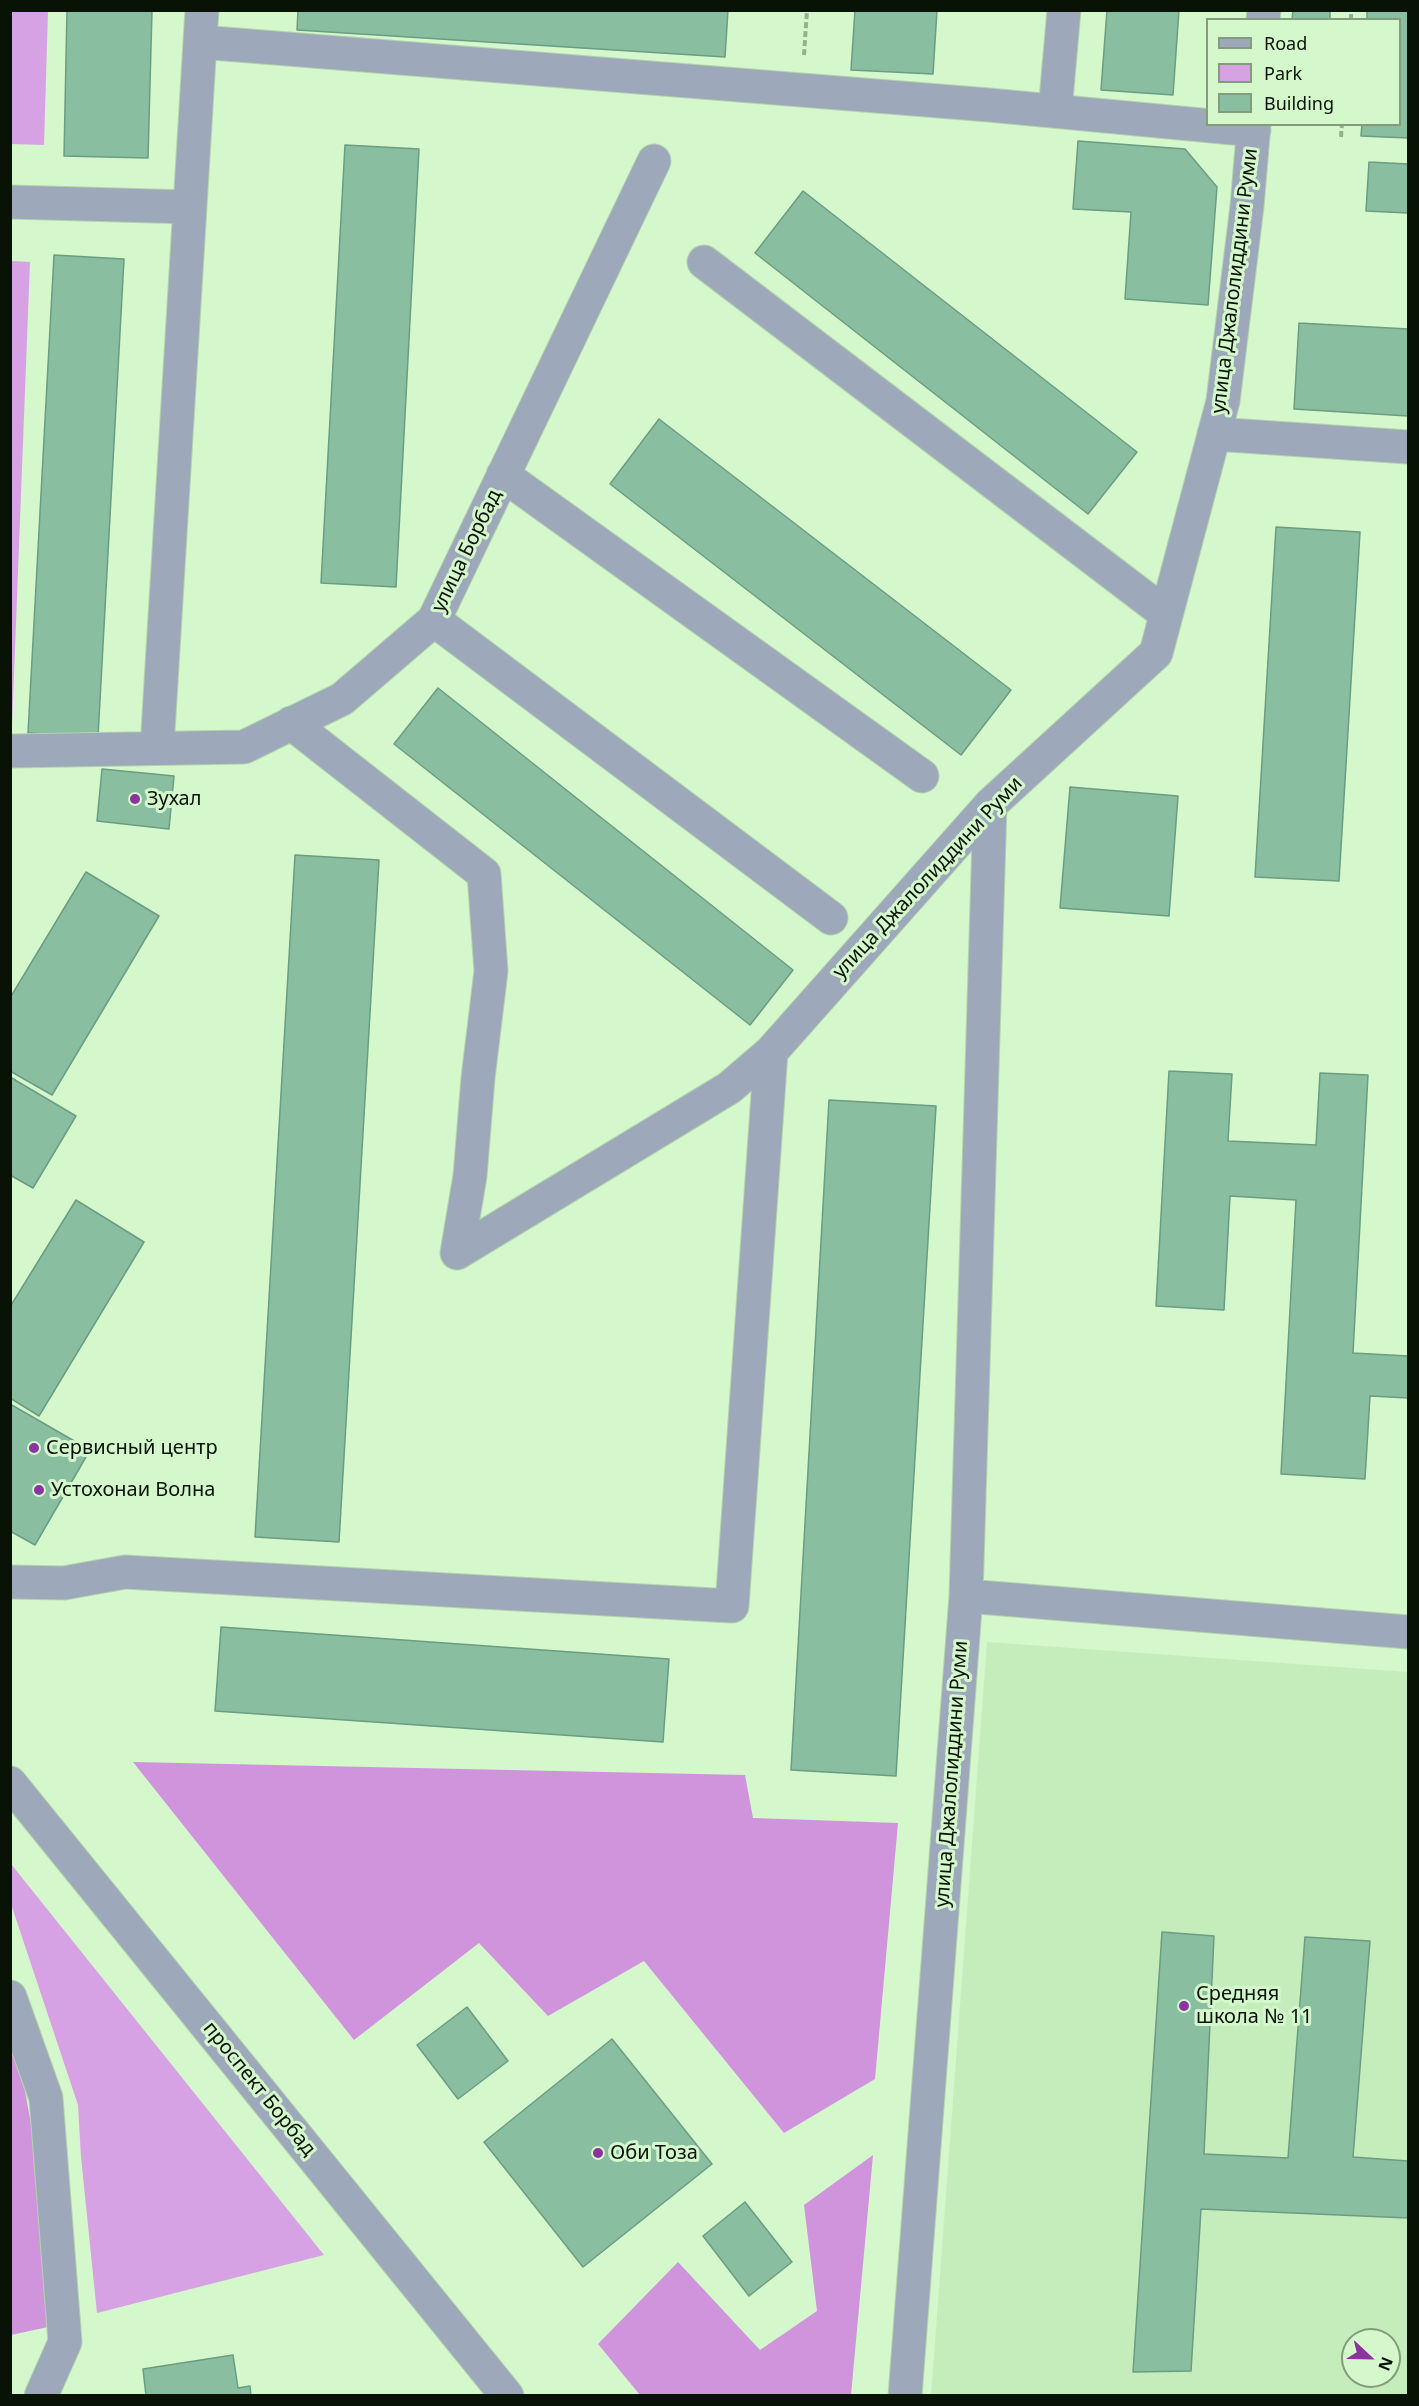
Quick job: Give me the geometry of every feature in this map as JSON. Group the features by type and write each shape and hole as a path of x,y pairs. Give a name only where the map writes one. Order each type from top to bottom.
{"street":[{"path":"157,748 202,10"},
{"path":"1055,111 1064,10"},
{"path":"200,42 1206,123"},
{"name":"улица Джалолиддини Руми","path":"291,723 484,874 491,971 477,1077 470,1176 456,1253 729,1088 771,1052 990,805 1156,653 1223,401 1247,206 1254,127"},
{"name":"улица Борбад","path":"10,751 244,747 342,699 434,620 654,161"},
{"path":"10,202 189,207"},
{"path":"704,262 1166,614"},
{"path":"1214,434 1408,447"},
{"path":"503,475 922,776"},
{"path":"434,620 831,918"},
{"name":"улица Джалолиддини Руми","path":"905,2396 966,1596 990,805"},
{"path":"10,1582 64,1583 125,1572 732,1606 771,1052"},
{"path":"966,1596 1408,1632"},
{"name":"проспект Борбад","path":"10,1783 507,2396"},
{"path":"10,1998 46,2098 65,2342 42,2396"}],"path":[{"path":"1341,137 1342,126"}],"shaded area":[{"name":"Средняя школа № 11","path":"987,1642 1408,1672 1408,2395 931,2396"},
{"path":"133,1762 745,1775 753,1818 898,1823 875,2079 784,2133 644,1961 548,2016 479,1943 354,2040"},
{"path":"10,2046 25,2091 39,2168 48,2327 11,2335"},
{"path":"873,2155 851,2395 640,2395 598,2344 678,2262 760,2350 817,2311 804,2205"}],"green space":[{"path":"11,10 48,11 44,145 11,144"},
{"path":"11,261 30,262 12,726 10,726"},
{"path":"10,1864 324,2255 97,2313 78,2105 11,1904"}],"building":[{"path":"67,10 152,10 148,158 64,156"},
{"path":"298,10 728,10 725,57 297,30"},
{"path":"855,10 937,10 933,74 851,70"},
{"path":"1107,10 1179,10 1173,95 1101,90"},
{"path":"1293,10 1330,10 1330,18 1292,18"},
{"path":"1367,10 1408,10 1408,138 1361,136 1362,126 1401,126 1401,18 1367,18"},
{"path":"1078,141 1185,149 1217,187 1208,305 1125,299 1131,212 1073,209"},
{"path":"345,145 419,149 396,587 321,583"},
{"path":"1369,162 1408,164 1408,213 1366,211"},
{"path":"803,191 1137,452 1088,514 755,253"},
{"path":"54,255 124,259 98,737 28,733"},
{"path":"1299,323 1408,329 1408,416 1294,409"},
{"path":"659,419 1011,690 961,755 610,484"},
{"path":"1276,527 1360,532 1339,881 1255,877"},
{"path":"438,688 793,970 750,1025 394,744"},
{"name":"Зухал","path":"102,769 174,776 169,829 97,821"},
{"path":"1070,787 1178,796 1169,916 1060,908"},
{"path":"295,855 379,860 339,1542 255,1537"},
{"path":"86,872 159,916 52,1095 10,1071 10,998"},
{"path":"1169,1071 1232,1074 1228,1141 1316,1145 1320,1073 1368,1075 1353,1353 1408,1356 1408,1398 1370,1396 1365,1479 1281,1474 1296,1200 1230,1196 1224,1310 1156,1306"},
{"path":"10,1077 76,1116 33,1188 10,1175"},
{"path":"829,1100 936,1106 896,1776 791,1770"},
{"path":"76,1200 144,1242 39,1416 10,1398 10,1307"},
{"name":"Устохонаи Волна","path":"10,1404 90,1450 35,1545 10,1531"},
{"path":"221,1627 669,1659 663,1742 215,1711"},
{"path":"1162,1932 1214,1936 1204,2154 1288,2158 1305,1937 1370,1941 1353,2157 1408,2161 1408,2218 1201,2209 1191,2371 1133,2372"},
{"path":"467,2007 508,2061 458,2099 417,2045"},
{"name":"Оби Тоза","path":"612,2039 712,2164 583,2267 484,2142"},
{"path":"745,2202 792,2262 749,2296 703,2236"},
{"path":"233,2355 238,2388 250,2386 251,2396 146,2396 143,2369"}],"place":[{"name":"Зухал","path":"135,799"},
{"name":"Сервисный центр","path":"34,1448"},
{"name":"Устохонаи Волна","path":"39,1490"},
{"name":"Средняя школа № 11","path":"1184,2006"},
{"name":"Оби Тоза","path":"598,2153"}]}
